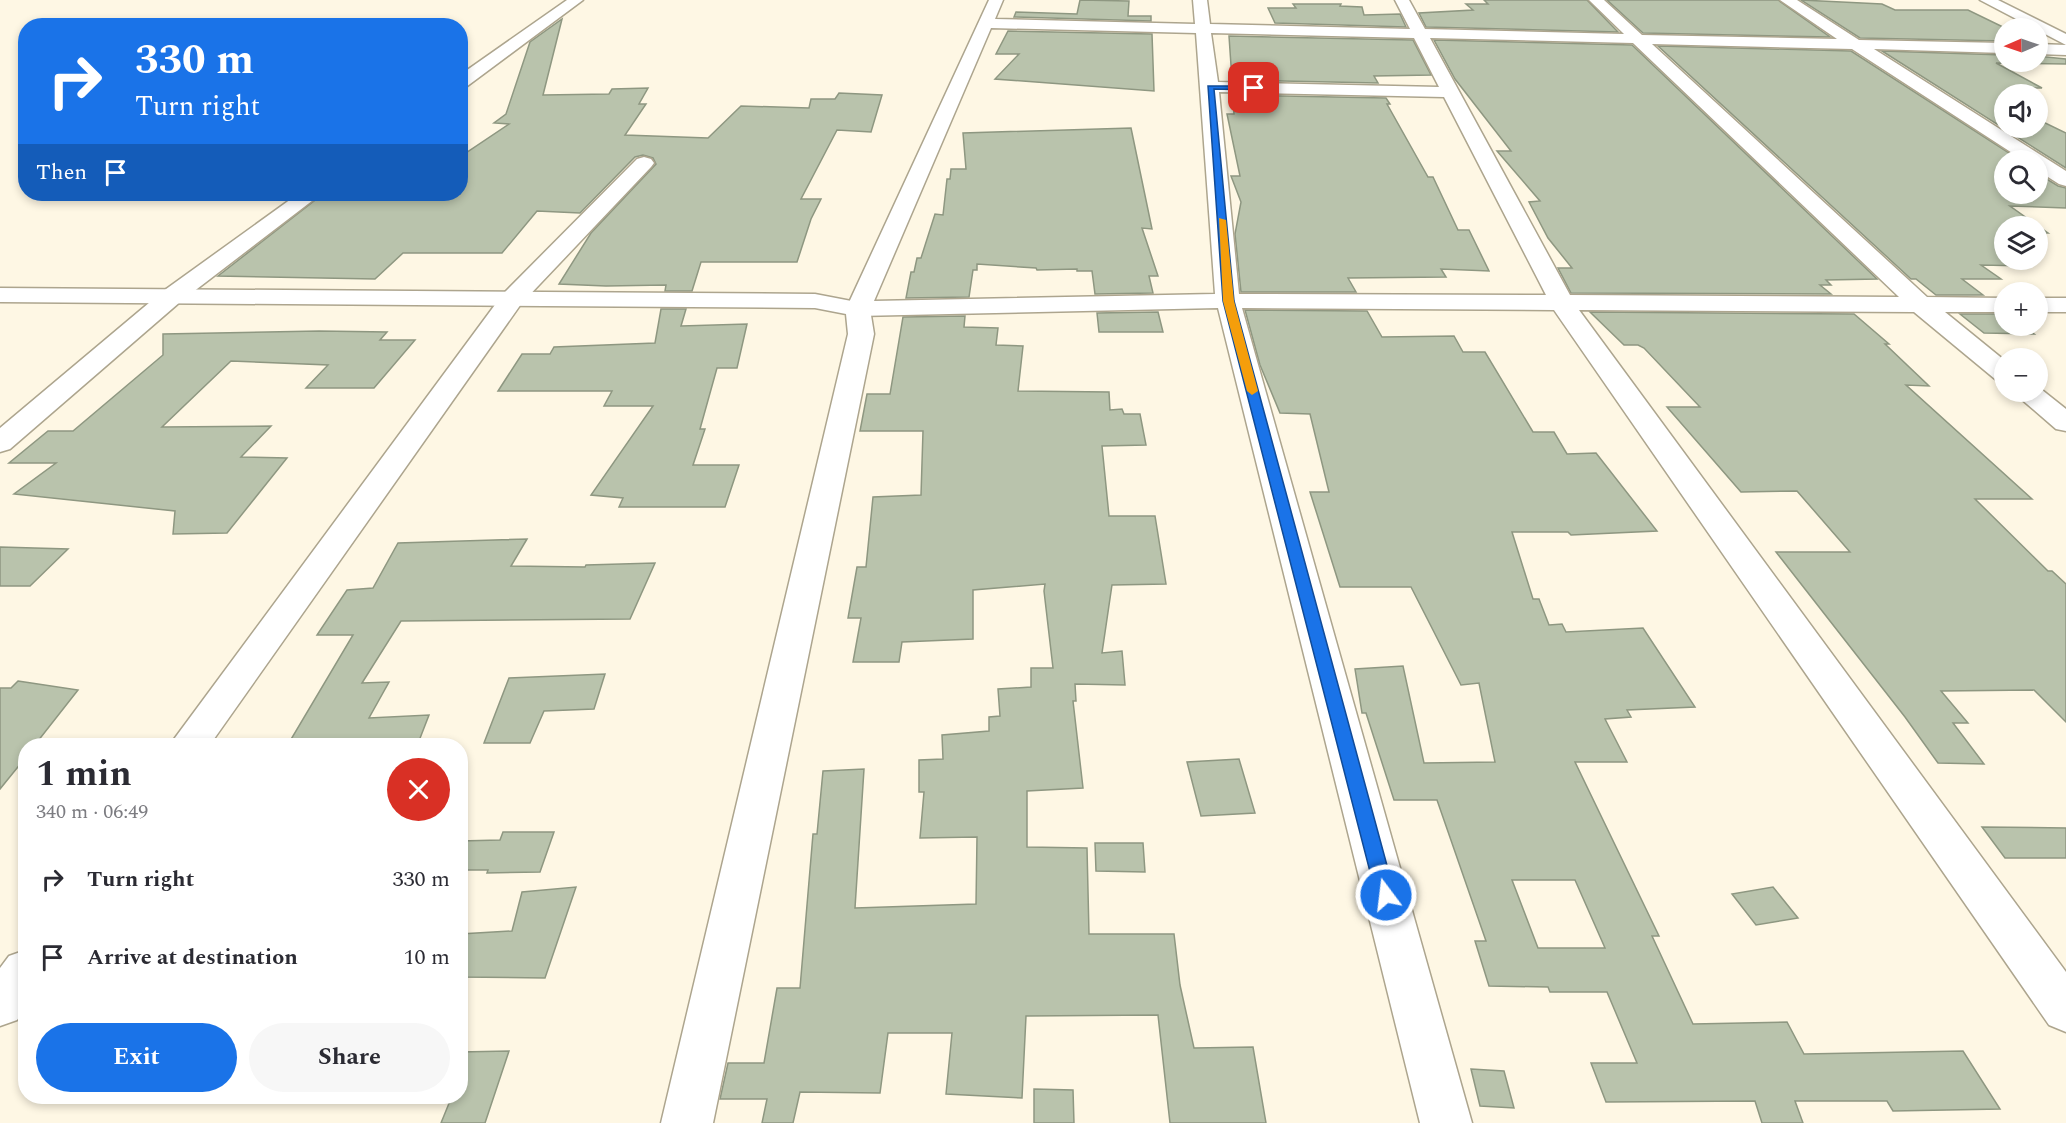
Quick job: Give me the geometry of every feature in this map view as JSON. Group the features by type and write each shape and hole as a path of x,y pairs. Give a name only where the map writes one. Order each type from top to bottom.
{"street":[{"path":"468,77 576,0"},
{"path":"687,1123 861,334 858,309 996,0"},
{"path":"1200,0 1210,87 1228,301 1446,1123"},
{"path":"1402,0 1561,302 2066,1010"},
{"path":"1596,0 1921,305 1994,365"},
{"path":"1788,0 2019,150"},
{"path":"1987,0 2066,40"},
{"path":"986,23 1994,48"},
{"path":"2048,49 2066,50"},
{"path":"1210,87 1451,92"},
{"path":"194,738 512,299 644,163"},
{"path":"2048,169 2066,180"},
{"path":"0,443 171,297 301,201"},
{"path":"0,295 815,302 858,309 1228,301 1994,305"},
{"path":"2048,305 2066,305"},
{"path":"2040,402 2066,423"},
{"path":"0,1005 18,981"}],"building":[{"path":"1080,0 1129,1 1128,16 1151,16 1151,21 1014,17 1016,12 1077,14"},
{"path":"1484,0 1587,0 1618,32 1426,27 1419,13 1473,10 1466,4 1488,4"},
{"path":"1607,0 1778,0 1830,37 1643,33"},
{"path":"1801,0 1882,4 1895,10 1968,10 1994,23 1994,41 1860,38"},
{"path":"1293,4 1341,4 1340,6 1362,7 1364,15 1400,14 1406,27 1275,23 1268,8 1296,8"},
{"path":"562,19 543,95 609,94 612,89 648,88 639,104 646,104 625,135 708,138 741,106 809,108 811,99 835,99 839,93 882,95 871,132 837,130 801,199 821,199 811,219 797,262 701,262 692,291 665,291 666,285 559,284 591,233 656,164 653,158 643,155 635,157 580,213 537,211 502,253 403,253 375,279 218,276 314,201 468,201 468,152 509,124 494,123 506,114 530,42"},
{"path":"1008,31 1152,34 1154,91 995,79 1019,54 996,54"},
{"path":"1229,36 1413,40 1431,75 1374,76 1378,83 1232,80"},
{"path":"1434,40 1632,45 1877,279 1826,280 1831,285 1820,285 1831,294 1571,293 1558,268 1572,268 1548,238 1529,202 1540,201 1497,151 1511,151 1455,79"},
{"path":"1658,46 1851,51 2004,150 1994,150 1994,204 2048,204 2048,180 2066,188 2066,208 2010,206 2024,216 1994,216 1994,265 1981,265 2001,279 1962,279 1983,295 1936,295 1916,279 1911,279"},
{"path":"1882,51 1994,55 1994,72 2013,72 2035,84 1994,84 1994,122"},
{"path":"2048,57 2066,59 2066,64 2048,64"},
{"path":"1233,95 1386,98 1390,104 1387,104 1428,177 1433,177 1458,230 1469,230 1489,271 1441,269 1446,277 1348,278 1356,292 1241,292 1235,234 1241,202 1231,176 1240,176 1227,114 1234,114"},
{"path":"2048,124 2066,133 2066,168 2048,157 2048,150 2038,150 2019,138 2048,138"},
{"path":"1131,128 1152,229 1142,228 1158,276 1149,276 1153,293 1095,294 1092,271 1037,270 1036,268 977,264 977,270 973,270 969,297 906,298 911,272 914,272 917,258 921,258 935,214 943,215 947,179 950,179 951,169 966,169 963,133"},
{"path":"661,309 686,309 681,326 747,324 737,368 717,368 700,429 705,429 693,465 739,465 725,507 619,507 623,498 591,495 653,406 604,406 612,391 498,391 522,354 550,354 554,347 655,343"},
{"path":"1245,310 1367,311 1382,337 1454,336 1463,352 1485,352 1533,432 1554,432 1567,454 1596,453 1657,531 1571,535 1568,532 1512,532 1533,599 1539,599 1549,625 1562,624 1566,632 1643,628 1695,707 1627,710 1631,717 1605,719 1627,762 1575,762 1659,936 1652,936 1693,1024 1787,1022 1804,1054 1963,1051 2000,1109 1893,1111 1887,1101 1795,1101 1803,1123 1762,1123 1755,1101 1606,1102 1591,1063 1637,1063 1607,992 1550,992 1548,987 1489,986 1475,941 1486,941 1437,800 1394,800 1366,713 1362,713 1355,669 1403,666 1424,763 1495,762 1479,683 1461,685 1411,587 1340,587 1310,492 1329,492 1310,414 1280,413 1260,365","holes":["1512,880 1575,880 1605,948 1538,948"]},
{"path":"1158,312 1163,332 1099,332 1097,313"},
{"path":"1590,312 1854,314 1889,344 1885,344 1929,386 1906,385 2032,499 1975,499 2048,571 2052,571 2066,584 2066,722 2034,690 1941,691 1968,723 1953,723 1984,764 1938,763 1905,717 1776,552 1850,552 1797,491 1741,492 1667,407 1700,407 1644,348 1638,345 1624,345"},
{"path":"1960,314 1994,314 1994,333 1984,333"},
{"path":"965,316 964,327 998,328 996,345 1023,346 1018,391 1109,392 1110,410 1122,409 1124,414 1140,414 1146,445 1102,446 1109,516 1155,516 1166,584 1112,585 1102,653 1122,651 1125,685 1075,684 1076,701 1073,701 1083,788 1027,791 1027,847 1087,848 1089,934 1174,934 1180,985 1194,1048 1253,1047 1266,1123 1170,1123 1158,1015 1026,1016 1022,1098 946,1094 952,1033 888,1033 880,1093 800,1092 793,1123 762,1123 767,1099 720,1099 728,1063 764,1063 777,988 800,988 813,834 817,834 823,771 864,769 855,908 976,904 977,837 920,838 924,792 919,792 919,760 943,759 942,735 989,731 989,717 1000,716 998,689 1031,687 1031,668 1053,668 1045,584 973,590 973,639 902,642 899,662 853,662 861,618 848,618 857,567 866,567 873,497 921,495 923,431 860,431 867,394 890,394 903,317"},
{"path":"387,332 380,340 415,340 374,388 306,388 328,365 231,361 162,427 271,426 241,457 287,458 227,533 173,534 175,511 14,494 56,463 9,463 48,431 73,431 163,355 163,334"},
{"path":"527,539 511,566 585,567 586,565 655,563 630,619 401,621 362,683 389,682 369,718 429,715 420,738 292,738 353,635 317,635 347,590 373,588 398,543"},
{"path":"0,547 68,549 30,586 0,586"},
{"path":"605,674 594,709 544,711 530,743 484,743 509,678"},
{"path":"18,681 78,690 40,738 18,738 18,767 0,789 0,688 11,688"},
{"path":"1239,759 1255,813 1201,816 1187,762"},
{"path":"1982,827 2066,828 2066,858 2005,858"},
{"path":"503,832 554,832 540,872 487,873 488,870 468,870 468,841 500,840"},
{"path":"1095,843 1143,843 1145,872 1096,871"},
{"path":"576,887 545,978 468,977 468,934 512,931 522,892"},
{"path":"1773,887 1798,918 1756,925 1732,894"},
{"path":"509,1051 485,1123 441,1123 449,1104 468,1104 468,1052"},
{"path":"1471,1069 1504,1071 1514,1108 1480,1106"},
{"path":"1034,1089 1073,1090 1074,1123 1034,1123"}],"slow traffic":[{"path":"1222,220 1228,301 1252,391"}],"route":[{"path":"1254,88 1210,87 1228,301 1386,895"}]}
